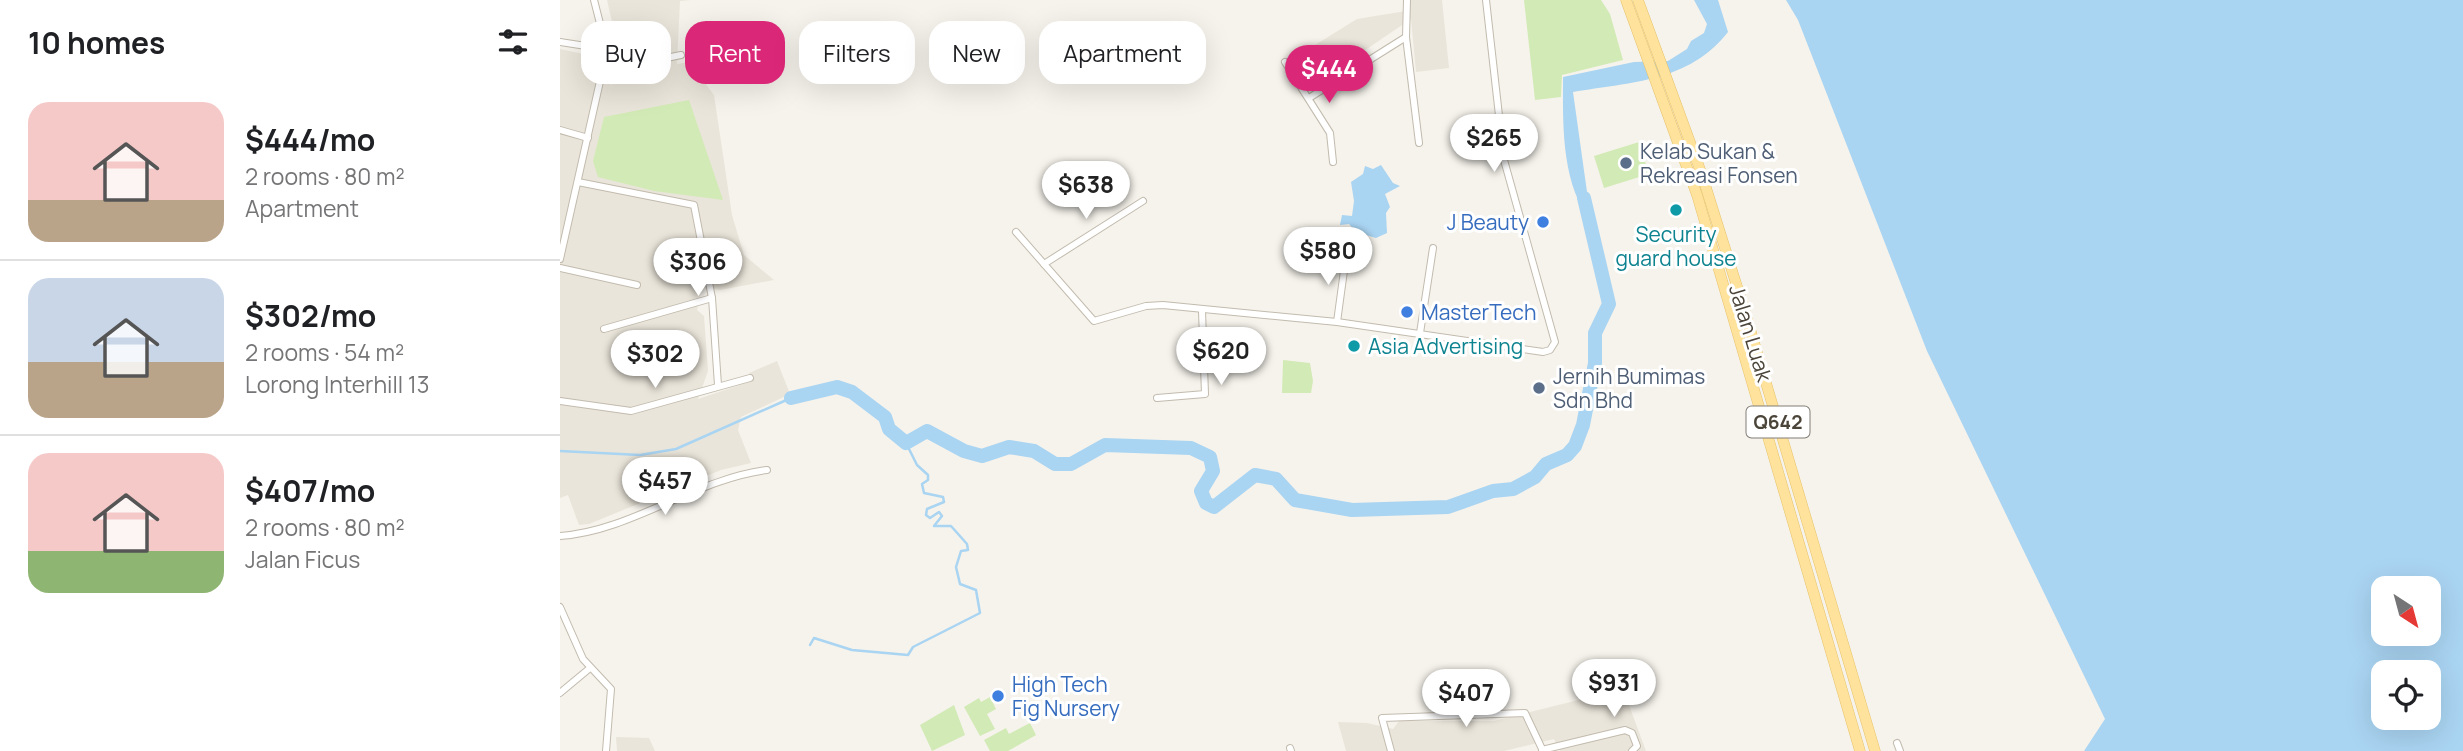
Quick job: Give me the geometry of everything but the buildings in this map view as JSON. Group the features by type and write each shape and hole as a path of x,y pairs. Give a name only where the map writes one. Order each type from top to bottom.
{"main road":[{"name":"Jalan Luak","path":"1626,0 1644,48 1668,97 1725,250 1822,565 1875,751"},
{"name":"Jalan Luak","path":"1638,0 1655,44 1668,97 1860,751"},
{"path":"1822,565 1830,615 1823,621"},
{"path":"1839,686 1831,640 1833,633 1841,630"}],"street":[{"path":"594,0 599,21"},
{"path":"1406,0 1406,37 1419,143"},
{"path":"1016,232 1094,321 1146,306 1337,322 1542,352 1553,348 1555,342 1529,240 1504,160 1486,0"},
{"path":"1309,98 1406,37"},
{"path":"560,41 581,45"},
{"path":"671,57 681,55"},
{"path":"1285,62 1330,133 1333,162"},
{"path":"560,259 600,84"},
{"path":"560,130 588,138"},
{"path":"578,181 694,205 712,298 718,385"},
{"path":"1044,264 1143,201"},
{"path":"560,220 568,222"},
{"path":"1420,333 1433,248"},
{"path":"1337,322 1346,256"},
{"path":"560,268 637,285"},
{"path":"604,329 712,298"},
{"path":"1157,398 1205,394 1202,310"},
{"path":"560,401 631,411 750,378"},
{"path":"560,536 589,532 738,474 767,470"},
{"path":"560,607 583,659 611,690 606,751"},
{"path":"560,693 590,668"},
{"path":"1391,751 1382,718 1525,713 1543,751 1625,730 1632,733 1637,746 1632,751"},
{"path":"1897,743 1900,751"}],"shaded area":[{"path":"607,0 691,0 680,1 677,64 685,63 685,84 706,84 714,95 732,215 744,255 774,280 720,290 702,287 697,310 704,316 708,371 698,399 752,381 749,373 777,361 790,394 741,417 738,430 751,463 721,470 589,524 579,525 568,495 560,498 560,49 581,54 581,84 671,84 671,21 612,21"},
{"path":"1410,0 1442,0 1449,68 1416,72 1411,19 1318,82 1307,80 1294,58 1357,19 1406,11"},
{"path":"1623,689 1646,751 1560,751 1554,739 1504,751 1346,751 1338,722 1367,723 1393,729 1399,721 1494,721"},
{"path":"616,737 649,738 655,751 617,751"}],"green space":[{"path":"1524,0 1601,0 1610,14 1623,60 1562,75 1561,97 1535,100"},
{"path":"689,100 723,200 654,191 598,177 593,161 604,117"},
{"path":"1639,142 1649,174 1604,188 1594,156"},
{"path":"1283,360 1310,363 1313,381 1311,393 1282,393"},
{"path":"990,697 996,709 987,714 995,729 980,736 964,707 979,698 981,702"},
{"path":"954,705 965,735 932,751 920,725"},
{"path":"1030,723 1036,735 1008,751 990,751 984,740 1006,728 1009,734"}],"water":[{"path":"1694,0 1718,0 1728,32 1713,49 1695,61 1658,77 1573,92 1587,192 1587,216 1572,184 1568,167 1563,77 1634,62 1668,61 1687,49 1691,41 1704,33 1707,24"},
{"path":"1786,0 2463,0 2463,751 2084,751 2105,719 1927,351 1798,20"},
{"path":"1381,165 1393,183 1400,186 1385,194 1390,207 1386,213 1387,233 1376,238 1356,232 1349,224 1340,225 1342,215 1352,216 1354,201 1351,182 1363,174 1365,166 1373,169"}],"waterway":[{"path":"791,398 837,387 852,392 885,417 889,429 906,443 927,431 964,451 982,456 1009,447 1034,451 1055,464 1071,464 1105,445 1191,448 1210,457 1213,471 1201,491 1206,503 1214,507 1255,475 1276,479 1295,500 1352,510 1448,507 1493,491 1513,489 1535,477 1546,464 1567,455 1575,446 1583,425 1595,363 1595,333 1609,304 1584,198"},
{"path":"560,451 640,455 676,449 791,398"},
{"path":"810,645 814,638 852,650 908,655 913,647 980,613 976,590 960,584 956,567 961,551 968,550 967,544 951,526 934,526 942,516 939,512 930,518 926,515 927,509 944,502 943,497 924,493 922,484 928,480 928,475 917,465 906,443"}],"place":[{"name":"Kelab Sukan & Rekreasi Fonsen","path":"1626,163"},
{"name":"Security guard house","path":"1676,210"},
{"name":"J Beauty","path":"1543,222"},
{"name":"MasterTech","path":"1407,312"},
{"name":"Asia Advertising","path":"1354,346"},
{"name":"Jernih Bumimas Sdn Bhd","path":"1539,388"},
{"name":"High Tech Fig Nursery","path":"998,696"}]}
